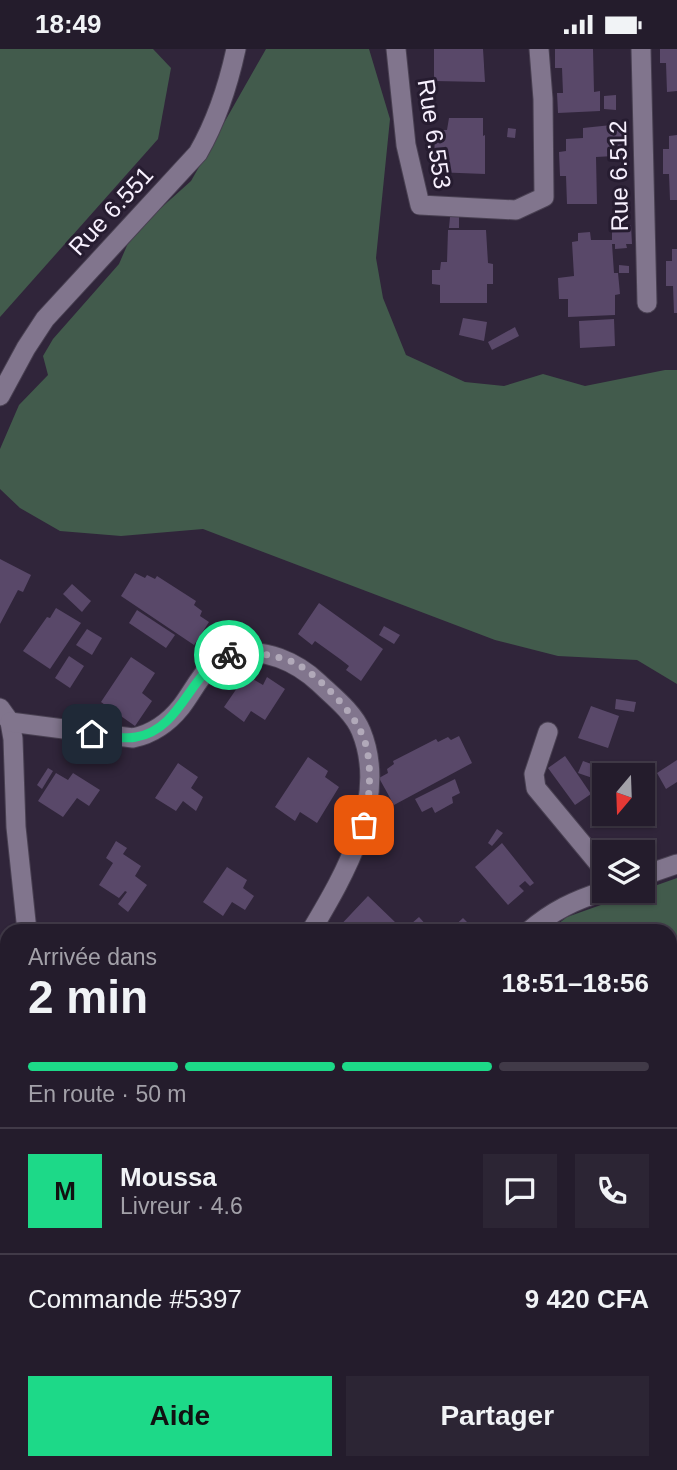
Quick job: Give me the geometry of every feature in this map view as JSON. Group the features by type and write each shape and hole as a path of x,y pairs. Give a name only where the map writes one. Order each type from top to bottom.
{"street":[{"name":"Rue 6.551","path":"0,396 45,319 198,153 219,110 236,49"},
{"name":"Rue 6.553","path":"396,49 406,145 420,205 516,210 544,197 543,99 539,49"},
{"name":"Rue 6.512","path":"641,49 647,303"},
{"path":"26,924 16,827 13,739 5,715 133,738 145,735 180,708 205,672 219,659 233,654 264,655 292,662 305,669 342,705 361,730 368,761 369,800 364,825 333,895 315,924"},
{"path":"548,732 534,774 537,788 592,855"},
{"path":"655,872 677,864"},
{"path":"536,924 570,902 592,895"}],"green space":[{"path":"0,49 153,49 171,68 158,139 0,317"},
{"path":"266,49 369,49 390,119 376,258 383,298 406,355 465,382 504,386 543,374 585,386 677,370 677,684 637,660 558,656 495,640 203,529 121,536 60,531 20,508 0,489 0,449 19,405 48,375 43,356 53,339 119,264 132,234 191,181"},
{"path":"677,878 677,924 558,924 567,917 606,903 655,903 655,886"}],"building":[{"path":"434,49 483,49 485,82 434,81"},
{"path":"555,49 593,49 594,92 600,91 600,111 558,113 557,93 563,93 562,68 555,68"},
{"path":"660,49 677,49 677,91 667,92 666,63 660,63"},
{"path":"616,95 616,110 604,109 604,96"},
{"path":"449,118 483,118 485,174 434,172 435,130 447,130"},
{"path":"621,124 625,162 614,162 614,156 596,157 597,204 567,204 566,176 560,176 559,152 566,151 566,139 583,138 583,128"},
{"path":"508,128 516,129 515,138 507,137"},
{"path":"677,135 677,200 670,200 669,174 663,174 663,149 669,149 669,136"},
{"path":"450,217 459,217 459,228 449,228"},
{"path":"612,225 631,225 632,244 626,244 627,248 615,249 615,244 612,244 614,273 618,273 620,294 615,295 615,315 568,317 568,299 559,299 558,278 574,276 572,242 578,241 578,233 590,232 591,240 612,240"},
{"path":"448,230 486,230 488,263 493,264 493,284 487,284 487,303 440,303 440,285 432,284 432,270 440,270 441,262 447,262"},
{"path":"672,249 677,249 677,313 674,313 673,286 666,286 666,261 672,261"},
{"path":"619,265 629,266 629,273 619,273"},
{"path":"463,318 487,322 484,341 459,335"},
{"path":"614,319 615,346 580,348 579,321"},
{"path":"515,327 519,336 492,350 488,342"},
{"path":"0,559 31,575 23,592 18,590 0,624"},
{"path":"135,573 145,578 147,575 155,579 157,576 196,601 194,605 202,611 200,616 209,622 194,645 121,596"},
{"path":"72,584 91,601 82,612 63,594"},
{"path":"319,603 383,649 361,681 346,670 349,666 340,659 315,641 312,645 298,634"},
{"path":"56,608 81,623 50,669 23,651"},
{"path":"137,610 175,635 166,648 129,623"},
{"path":"384,626 400,635 394,644 379,635"},
{"path":"87,629 102,638 92,655 76,645"},
{"path":"69,656 84,666 70,688 55,678"},
{"path":"131,657 155,673 142,693 152,701 135,726 101,702"},
{"path":"246,675 263,685 267,677 285,689 265,720 251,711 244,722 224,707"},
{"path":"616,699 636,702 634,712 615,709"},
{"path":"591,706 619,716 608,748 578,738"},
{"path":"459,736 472,763 394,805 379,778 388,773 387,769 394,764 393,761 436,739 438,742"},
{"path":"565,756 591,794 575,805 548,768"},
{"path":"308,757 328,771 325,777 339,787 317,823 300,812 295,821 275,807"},
{"path":"677,760 677,782 666,789 657,773"},
{"path":"583,761 592,764 592,778 578,773"},
{"path":"178,763 198,777 191,788 203,797 196,811 183,801 176,811 155,798"},
{"path":"48,768 53,771 42,789 37,785"},
{"path":"56,773 68,780 73,773 100,790 89,806 77,798 63,817 38,801"},
{"path":"455,779 460,793 452,797 453,803 435,813 432,807 422,812 415,799"},
{"path":"497,829 503,833 492,846 488,843"},
{"path":"116,841 127,848 123,854 141,866 135,876 147,885 128,912 118,904 127,892 119,898 99,885 113,863 106,858"},
{"path":"502,843 534,883 530,886 525,881 519,886 524,891 508,905 475,867"},
{"path":"227,867 247,880 243,888 254,896 245,910 232,902 223,916 203,902"},
{"path":"368,896 396,923 395,924 342,924"},
{"path":"419,917 425,924 411,924"},
{"path":"463,918 469,924 457,924"}],"way so far":[{"path":"229,655 264,655 292,662 305,669 342,705 361,730 368,761 369,800 364,825"}],"route":[{"path":"92,734 133,738 145,735 180,708 205,672 219,659 229,655"}]}
